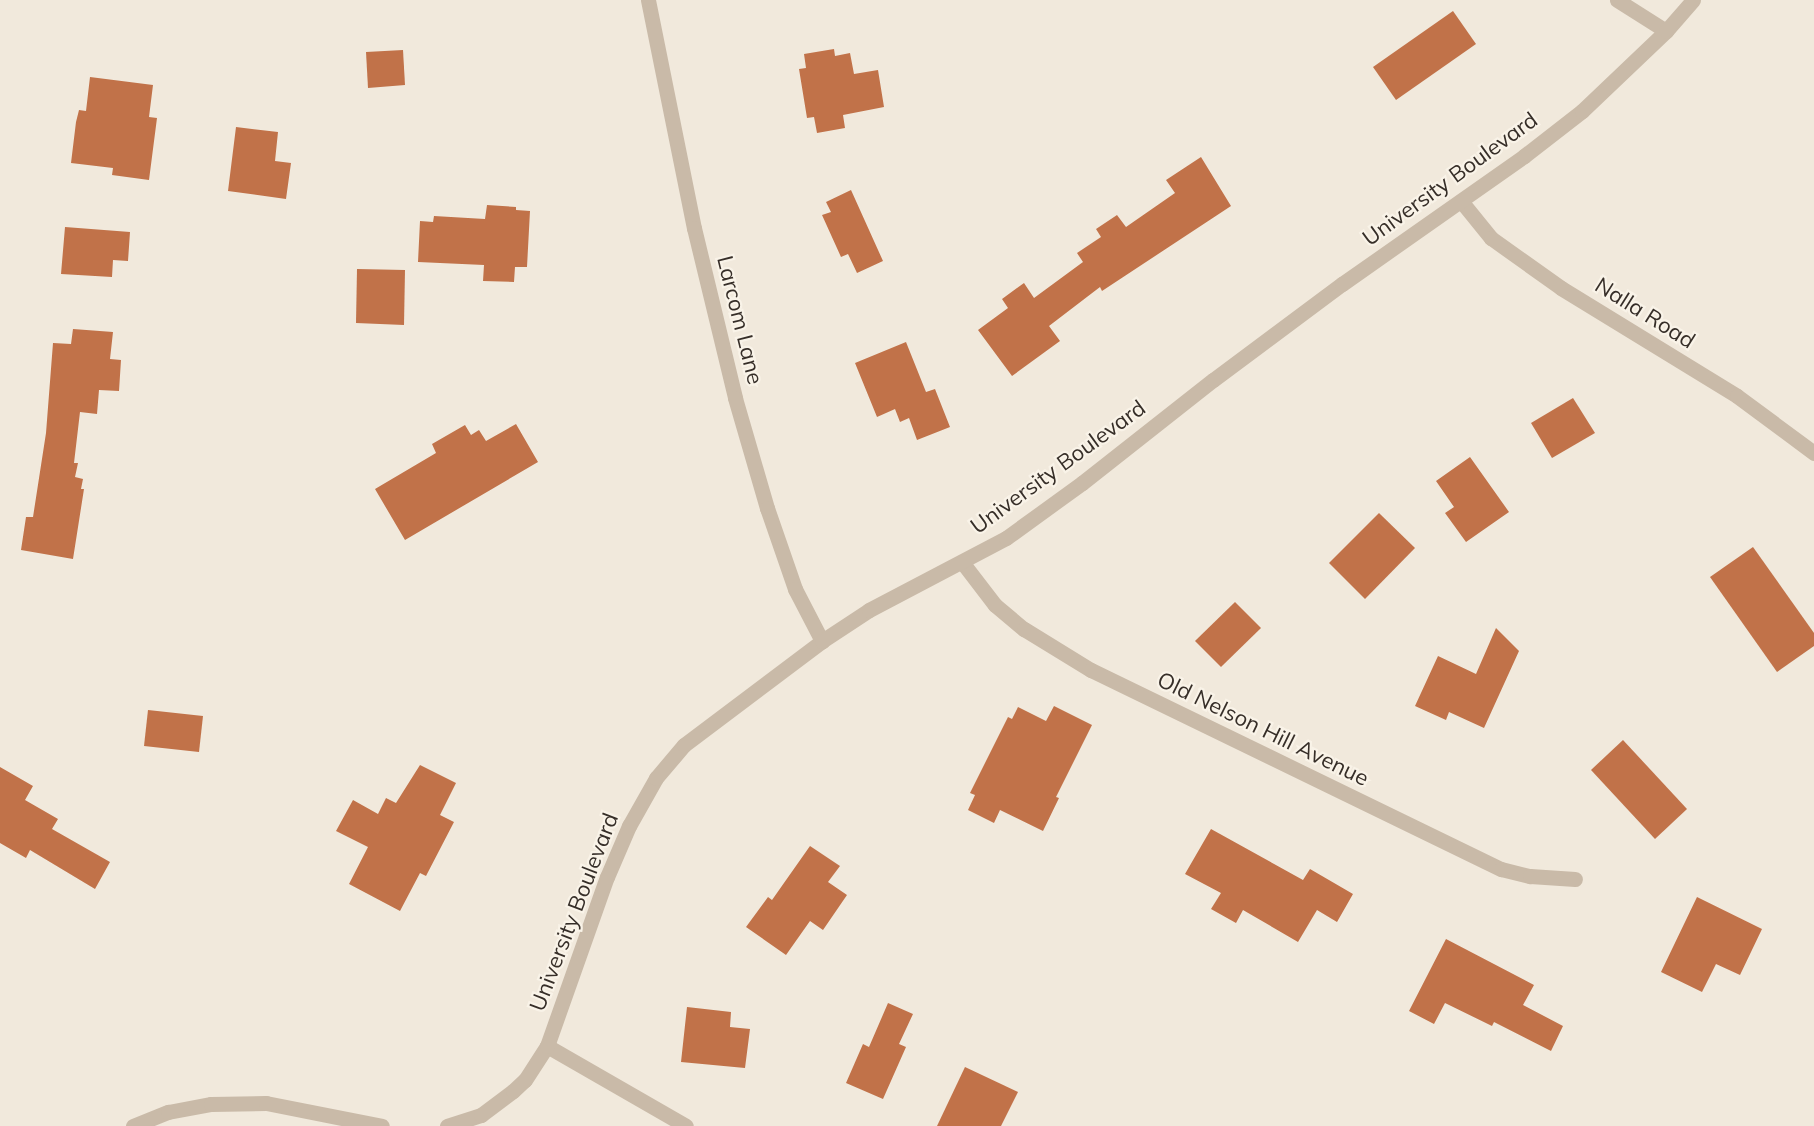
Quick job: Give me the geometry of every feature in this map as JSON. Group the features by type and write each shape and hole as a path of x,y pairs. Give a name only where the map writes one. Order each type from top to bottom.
{"street":[{"name":"Larcom Lane","path":"648,0 694,228 735,398 767,508 795,589 822,641"},
{"path":"1617,0 1666,31"},
{"name":"University Boulevard","path":"447,1126 481,1115 513,1092 525,1080 547,1046 607,877 628,826 656,778 684,745 822,641 869,610 1006,538 1082,483 1250,352 1582,111 1666,31 1693,0"},
{"name":"Nalla Road","path":"1461,201 1498,243 1561,288 1737,396 1814,453"},
{"name":"Old Nelson Hill Avenue","path":"962,562 995,605 1024,629 1091,670 1501,869 1530,876 1575,879"},
{"path":"547,1046 686,1126"},
{"path":"133,1126 168,1112 211,1104 255,1103 382,1126"}],"building":[{"path":"1453,11 1476,44 1396,100 1373,67"},
{"path":"834,49 835,56 850,53 854,74 878,70 884,107 843,115 845,128 817,133 814,117 807,118 799,69 806,68 804,54"},
{"path":"403,50 405,85 368,88 366,52"},
{"path":"90,77 153,85 149,117 157,118 149,180 112,175 113,168 71,163 76,122 79,110 86,111"},
{"path":"236,127 278,132 275,161 291,163 286,199 228,191"},
{"path":"1201,157 1231,206 1102,291 1100,287 1049,326 1060,341 1012,376 978,330 1008,308 1002,299 1024,283 1034,298 1083,262 1077,253 1101,237 1096,229 1117,215 1126,227 1175,193 1166,180"},
{"path":"851,190 883,261 857,273 848,254 841,257 822,215 831,212 826,202"},
{"path":"487,205 516,207 516,210 530,211 527,267 515,267 514,282 483,281 484,265 418,262 420,221 433,222 434,216 485,219"},
{"path":"65,227 130,232 128,261 113,260 112,277 61,274"},
{"path":"357,269 405,270 404,325 356,323"},
{"path":"73,329 113,332 110,359 121,360 119,391 99,390 97,414 80,412 74,463 78,463 75,477 83,479 81,489 84,489 73,559 21,550 26,517 33,517 46,433 53,343 71,344"},
{"path":"906,342 926,392 935,389 950,427 917,440 909,418 900,422 895,409 877,417 855,363"},
{"path":"1573,398 1595,433 1552,458 1531,423"},
{"path":"516,424 538,462 405,540 375,489 436,453 432,444 465,425 471,435 479,430 486,441"},
{"path":"1470,457 1509,512 1466,542 1445,513 1454,507 1436,481"},
{"path":"1379,513 1415,548 1365,599 1329,563"},
{"path":"1753,547 1814,633 1814,646 1777,672 1710,577"},
{"path":"1235,602 1261,628 1221,667 1195,641"},
{"path":"1496,628 1519,651 1484,728 1449,712 1446,720 1415,706 1438,656 1476,674"},
{"path":"1054,706 1092,725 1056,797 1059,798 1043,831 1000,810 994,823 968,810 975,795 970,793 1008,717 1012,719 1018,707 1046,721"},
{"path":"148,710 203,716 199,752 144,746"},
{"path":"1623,740 1687,809 1655,839 1591,770"},
{"path":"420,765 456,783 440,815 454,822 426,876 420,873 400,911 349,884 368,847 336,831 353,800 378,814 386,798 396,803"},
{"path":"0,767 33,786 25,800 58,819 52,829 110,862 95,889 30,850 26,858 0,843"},
{"path":"1211,829 1303,880 1310,869 1353,894 1337,922 1317,910 1298,942 1243,910 1236,923 1211,909 1221,893 1185,874"},
{"path":"810,846 840,866 828,882 847,895 823,930 810,921 786,955 746,927 768,897 772,900"},
{"path":"1697,897 1762,929 1740,975 1716,964 1702,992 1661,972"},
{"path":"1446,939 1534,985 1523,1005 1563,1026 1551,1051 1494,1022 1492,1026 1445,1003 1434,1024 1409,1011"},
{"path":"888,1003 913,1014 899,1044 906,1047 883,1099 846,1083 863,1044 869,1047"},
{"path":"687,1007 731,1012 730,1027 750,1029 745,1068 681,1062"},
{"path":"965,1067 1018,1092 1001,1126 937,1126"}]}
